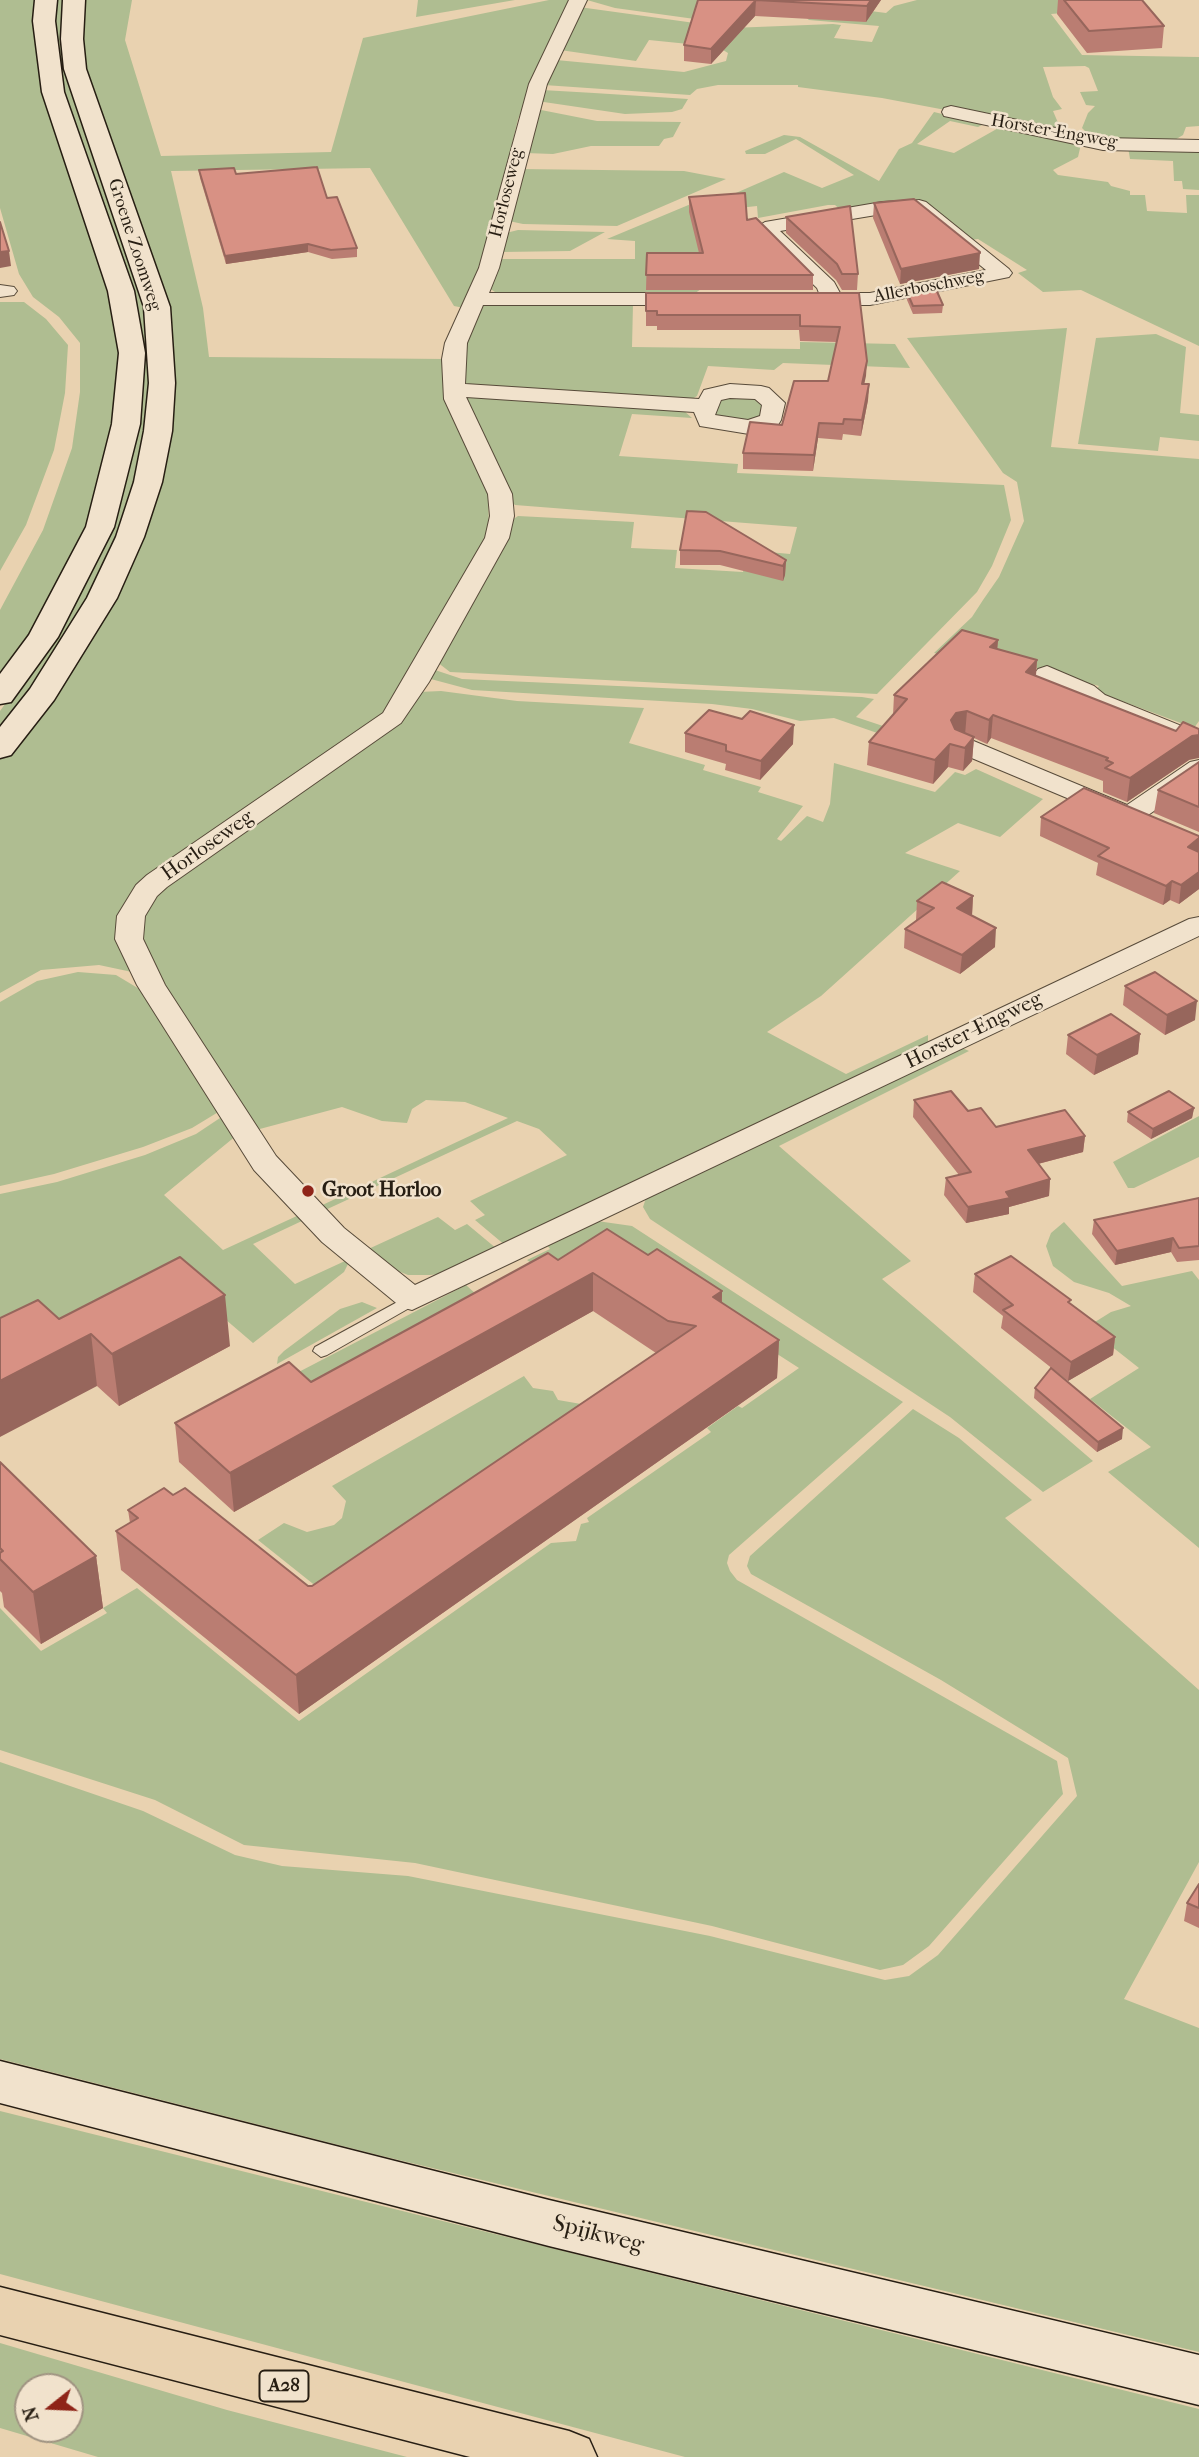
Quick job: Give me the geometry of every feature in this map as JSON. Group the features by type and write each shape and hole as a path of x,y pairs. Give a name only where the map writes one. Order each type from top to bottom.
{"highway":[{"name":"A28","path":"0,2311 68,2331 569,2457"}],"main road":[{"name":"Groene Zoomweg","path":"0,695 43,637 100,527 126,424 132,353 121,291 53,92 46,54 46,0"},
{"name":"Groene Zoomweg","path":"0,748 43,693 102,598 130,537 148,482 159,419 162,383 157,307 75,68 72,39 74,0"},
{"name":"Spijkweg","path":"0,2082 549,2223 1199,2380"}],"street":[{"name":"Horloseweg","path":"412,1300 332,1235 304,1208 265,1163 151,985 133,950 130,927 137,904 157,881 392,718 416,682 497,538 502,516 496,483 464,423 453,390 456,343 489,268 538,84 578,0"},
{"name":"Horster-Engweg","path":"951,112 1103,144 1199,146"},
{"name":"Allerboschweg","path":"790,299 831,299 870,299 1002,273 919,206 882,208 765,228 827,286 831,299"},
{"path":"477,299 709,299"},
{"path":"453,390 707,406"},
{"path":"1047,674 1085,691 1096,699 1199,742"},
{"path":"964,746 1140,821 1199,768"},
{"name":"Horster-Engweg","path":"412,1300 1199,925"}],"lane":[{"path":"321,1351 412,1300"}],"green space":[{"path":"0,0 40,0 121,353 117,425 90,526 31,637 0,678 0,610 43,530 72,448 80,392 80,343 59,317 33,297 19,274 0,208"},
{"path":"56,0 70,0 66,30 146,298 152,400 126,520 71,636 0,735 0,711 55,634 137,393 63,100 52,29"},
{"path":"82,0 132,0 125,40 161,156 331,152 363,38 549,0 569,0 518,119 491,233 476,284 464,308 454,306 370,168 171,171 203,308 209,357 446,359 488,485 489,536 390,708 153,876 121,945 132,972 99,965 41,970 0,993 0,759 76,660 172,367 86,83 80,41"},
{"path":"418,0 515,0 416,17"},
{"path":"587,0 698,0 695,11 702,20 615,8"},
{"path":"917,0 1132,0 1085,11 1051,14 1082,55 1199,57 1199,126 1186,127 1183,135 1173,141 1122,142 1090,136 1082,128 1088,113 1095,106 1086,105 1080,92 1098,91 1089,68 1085,66 1043,67 1053,97 1062,109 1053,111 1062,132 798,85 718,85 697,89 690,95 544,85 556,60 684,72 726,61 728,53 718,47 649,40 636,61 560,50 579,7 731,28 833,24 841,25 834,38 872,42 879,26 809,20 804,16 808,3 886,13 894,6"},
{"path":"542,90 688,99 682,109 672,112 625,114 537,101"},
{"path":"536,109 597,121 681,122 673,137 664,139 659,146 591,146 553,154 525,153"},
{"path":"934,112 984,124 978,127 950,121 917,144 954,153 1002,126 1081,144 1078,157 1053,170 1058,175 1108,182 1111,186 1130,191 1130,195 1145,195 1147,211 1187,213 1186,195 1199,195 1199,346 1081,290 1043,292 1018,273 1027,270 978,239 970,240 926,204 842,211 835,205 828,205 758,218 757,206 702,212 701,289 694,294 498,294 489,288 501,259 635,259 635,241 607,239 710,196 729,196 784,172 822,188 854,175 796,139 765,154 746,154 745,151 784,135 800,137 879,181 899,149 912,143"},
{"path":"1128,147 1199,150 1199,190 1183,189 1182,181 1174,181 1173,161 1130,159"},
{"path":"519,169 684,171 726,179 617,226 523,224 509,221"},
{"path":"518,230 605,232 570,251 502,252 506,233"},
{"path":"0,302 24,302 46,319 68,345 65,393 54,450 26,525 0,571"},
{"path":"633,304 632,347 800,349 800,342 895,344 910,368 783,363 774,370 708,366 697,396 692,399 463,384 460,360 479,306"},
{"path":"1067,328 1051,447 1199,459 1199,721 1194,728 1095,691 1099,686 1047,671 955,645 944,655 934,653 972,617 999,577 1024,521 1017,482 1003,473 907,338"},
{"path":"1156,334 1186,347 1180,413 1199,415 1199,441 1160,437 1158,451 1078,444 1096,338"},
{"path":"731,395 763,400 761,418 752,422 714,417 717,400"},
{"path":"476,396 683,410 692,418 632,414 619,456 738,464 737,473 1004,485 1011,520 992,566 977,592 877,694 450,672 437,662 512,520 518,516 634,522 631,548 677,550 675,568 743,572 747,550 790,554 797,527 515,505 509,499 466,398"},
{"path":"432,669 462,679 862,697 874,699 856,717 940,745 932,752 834,718 800,721 752,709 712,704 472,690 427,678"},
{"path":"441,691 517,701 644,708 629,743 705,765 703,770 761,787 758,792 803,806 777,839 781,841 807,816 823,822 830,804 834,763 935,792 955,772 965,775 976,769 1043,799 1000,837 958,823 905,853 960,871 821,996 767,1032 846,1074 928,1035 928,1043 506,1246 475,1220 485,1215 470,1201 567,1155 539,1129 517,1121 321,1212 316,1208 508,1118 465,1102 426,1100 412,1109 407,1123 382,1121 342,1107 256,1130 150,962 139,929 150,897 419,692"},
{"path":"78,972 116,975 146,993 220,1111 192,1128 143,1147 54,1174 0,1186 0,1002 37,981"},
{"path":"960,1047 969,1051 779,1146 911,1261 882,1279 1093,1461 1043,1492 950,1417 650,1219 643,1207 646,1198"},
{"path":"223,1116 237,1135 164,1195 223,1250 299,1215 304,1220 253,1244 295,1284 345,1261 348,1264 344,1272 253,1343 225,1319 0,1369 0,1194 57,1182 145,1155 196,1134"},
{"path":"1199,1116 1199,1157 1134,1188 1128,1188 1113,1162"},
{"path":"438,1217 455,1230 467,1224 497,1249 452,1273 430,1275 408,1275 364,1251"},
{"path":"597,1221 632,1226 903,1402 729,1555 727,1563 737,1580 1057,1761 1063,1794 929,1946 903,1965 880,1970 712,1926 415,1863 244,1845 155,1800 0,1750 0,1608 41,1651 107,1613 103,1608 137,1588 299,1721 551,1543 576,1541 581,1524 589,1522 587,1518 711,1432 707,1428 738,1406 742,1408 799,1368 601,1241 543,1272 527,1260 550,1249 547,1245"},
{"path":"1064,1222 1122,1286 1192,1271 1199,1280 1199,1548 1108,1472 1151,1447 1090,1399 1139,1368 1087,1327 1111,1312 1131,1306 1109,1293 1074,1282 1053,1266 1046,1246 1051,1233"},
{"path":"466,1285 477,1295 314,1397 291,1376"},
{"path":"362,1302 377,1308 277,1364 278,1357 284,1351 340,1309"},
{"path":"524,1376 533,1388 553,1391 558,1400 581,1404 327,1595 258,1540 284,1523 307,1532 334,1525 342,1518 346,1501 332,1486"},
{"path":"913,1409 959,1438 1032,1500 1005,1518 1199,1690 1199,1862 1124,1999 1199,2028 1199,2352 378,2155 0,2059 0,1762 143,1811 235,1855 282,1866 408,1876 710,1936 885,1980 909,1976 938,1955 1077,1796 1068,1758 941,1680 751,1574 747,1566 750,1556"},
{"path":"0,2111 1199,2409 1199,2457 685,2457 0,2274"},
{"path":"0,2343 227,2410 407,2457 98,2457 51,2443 84,2443 84,2373 14,2373 14,2432 0,2428"}],"building":[{"path":"698,0 756,0 711,49 684,45"},
{"path":"756,0 871,0 867,6"},
{"path":"1064,0 1142,0 1164,26 1089,31"},
{"path":"317,167 327,198 337,197 357,248 331,250 308,244 225,256 199,170 234,168 236,174"},
{"path":"745,193 747,220 756,218 813,275 646,275 647,253 703,253 689,197"},
{"path":"914,199 980,253 901,269 874,203"},
{"path":"850,206 858,274 842,274 837,264 786,217"},
{"path":"0,222 9,251 0,252"},
{"path":"935,287 943,305 913,306 907,292"},
{"path":"646,293 859,293 867,361 862,384 869,384 862,420 844,419 843,424 819,423 814,455 743,453 750,422 782,425 794,381 828,381 840,327 800,326 800,315 657,315 657,311 646,311"},
{"path":"687,511 706,512 786,560 783,566 720,551 680,550"},
{"path":"962,630 998,640 990,647 1037,660 1026,672 1176,731 1183,722 1199,729 1199,735 1192,736 1130,778 1105,768 1113,763 1106,760 1108,758 993,715 989,720 967,711 956,713 951,720 955,729 974,737 965,748 950,744 935,760 869,742 907,699 894,695"},
{"path":"709,710 742,719 750,711 794,725 761,761 726,751 726,745 685,733"},
{"path":"1199,762 1199,807 1158,790"},
{"path":"1084,788 1199,836 1188,847 1199,852 1199,872 1181,885 1172,881 1166,886 1098,856 1109,848 1041,817"},
{"path":"942,882 973,896 957,908 996,928 962,955 905,929 934,908 917,901"},
{"path":"1155,972 1197,1001 1167,1015 1125,986"},
{"path":"1111,1014 1140,1034 1097,1055 1068,1035"},
{"path":"951,1091 968,1111 981,1108 996,1127 1065,1110 1085,1136 1028,1150 1050,1179 1006,1192 1010,1198 968,1207 946,1178 971,1172 914,1100"},
{"path":"1169,1091 1194,1108 1153,1129 1128,1112"},
{"path":"1199,1198 1199,1246 1179,1248 1173,1238 1117,1251 1094,1220"},
{"path":"607,1229 648,1255 657,1249 722,1291 713,1297 779,1340 296,1675 116,1531 138,1518 128,1510 164,1488 173,1495 185,1488 308,1586 312,1586 696,1326 668,1321 593,1273 230,1473 175,1423 289,1362 311,1382 548,1253 558,1260"},
{"path":"1011,1256 1071,1300 1068,1302 1115,1337 1071,1362 1003,1310 1013,1305 975,1274"},
{"path":"180,1257 225,1295 112,1354 91,1334 0,1381 0,1318 38,1300 59,1319"},
{"path":"1051,1368 1123,1428 1098,1442 1035,1388"},
{"path":"0,1462 96,1556 33,1592 0,1559 0,1553 3,1551 0,1548"},
{"path":"1199,1884 1199,1908 1187,1903"}],"place":[{"name":"Groot Horloo","path":"308,1191"}]}
